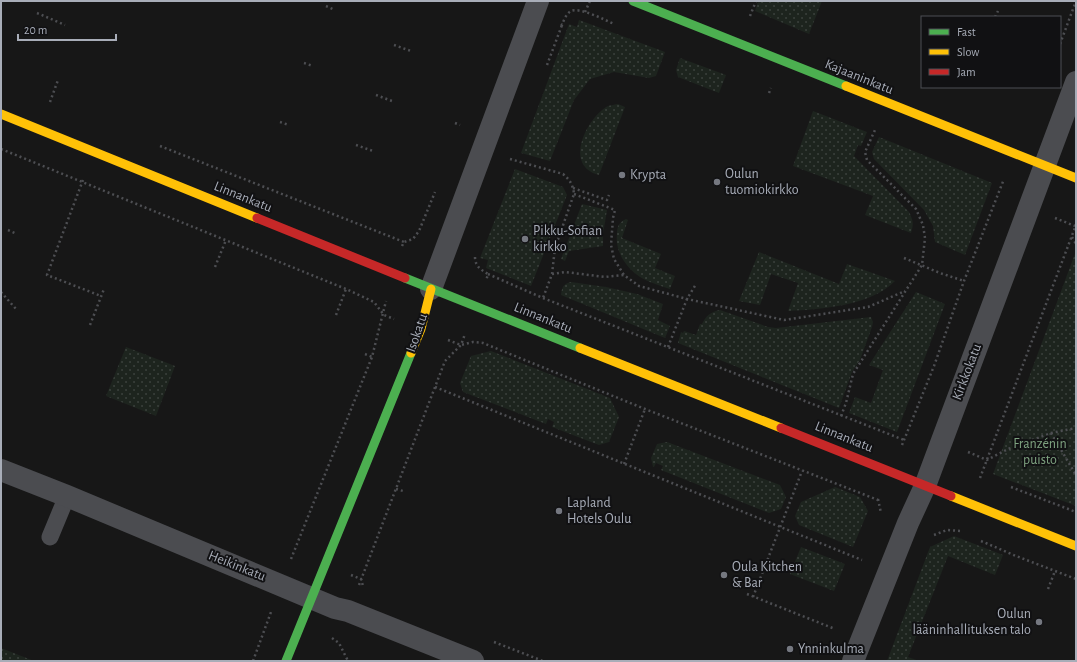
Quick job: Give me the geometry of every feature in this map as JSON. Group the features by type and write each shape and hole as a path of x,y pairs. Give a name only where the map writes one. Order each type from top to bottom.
{"main road":[{"name":"Kajaaninkatu","path":"633,1 1076,178"},
{"name":"Linnankatu","path":"1,114 1076,546"},
{"name":"Isokatu","path":"286,661 421,329 431,288"}],"street":[{"name":"Isokatu","path":"431,288 535,7"},
{"name":"Kirkkokatu","path":"853,661 908,523 925,486 1076,82"},
{"name":"Heikinkatu","path":"1,470 335,608 348,611 473,661"}],"lane":[{"path":"50,537 67,496"}],"path":[{"path":"585,12 590,1"},
{"path":"750,16 756,1"},
{"path":"1061,41 1076,1"},
{"path":"326,6 335,10"},
{"path":"535,7 562,25 571,11 577,10 620,26"},
{"path":"996,16 998,11"},
{"path":"37,13 65,25"},
{"path":"394,45 411,51"},
{"path":"304,63 313,66"},
{"path":"57,105 50,102 58,80"},
{"path":"769,93 771,88"},
{"path":"376,95 392,101"},
{"path":"280,122 289,125"},
{"path":"455,123 460,125"},
{"path":"841,416 846,403 853,374 922,265 926,238 923,225 916,209 867,160 865,152 875,130"},
{"path":"156,144 404,242"},
{"path":"356,145 373,151"},
{"path":"94,152 47,275 101,296"},
{"path":"881,513 878,500 934,366 964,281 1003,181 1017,155"},
{"path":"510,159 563,174 570,180 573,188 574,194 555,248 552,274 543,298"},
{"path":"573,188 607,200 609,195"},
{"path":"574,194 616,210 613,218 610,245 614,259 624,275 639,286 687,299 784,320 868,307 905,290"},
{"path":"970,504 1076,225"},
{"path":"8,230 17,234"},
{"path":"1072,237 1076,244"},
{"path":"215,267 226,240"},
{"path":"904,258 964,281"},
{"path":"552,274 565,272 605,277 624,275"},
{"path":"488,274 543,298 904,440"},
{"path":"668,347 687,299 696,284"},
{"path":"90,325 104,289"},
{"path":"336,315 346,289"},
{"path":"1,292 16,309"},
{"path":"365,354 372,356"},
{"path":"435,388 862,560"},
{"path":"624,464 645,409"},
{"path":"987,460 1051,433 1076,428"},
{"path":"1051,433 1076,475"},
{"path":"753,597 802,471"},
{"path":"1010,487 1076,512"},
{"path":"396,489 403,491"},
{"path":"974,538 1076,579"},
{"path":"1048,589 1055,571"},
{"path":"747,594 836,629"},
{"path":"253,661 272,606"},
{"path":"328,635 339,643 348,661"}],"green space":[{"path":"758,1 822,1 809,34 755,11"},
{"path":"579,20 665,52 656,76 649,78 614,72 590,79 574,100 550,161 521,153 569,24 577,27"},
{"path":"680,58 726,75 719,93 678,77 676,70"},
{"path":"618,104 625,107 599,175 588,170 582,163 580,153 582,143 585,132 598,114 607,106"},
{"path":"813,111 867,132 861,146 858,145 854,156 909,212 913,222 911,233 865,215 873,196 793,166"},
{"path":"879,137 992,183 965,255 935,242 933,226 924,210 874,159 872,152"},
{"path":"515,169 563,187 567,195 531,286 486,268 488,260 480,258"},
{"path":"582,204 607,210 603,234 603,246 569,251 565,261 561,259"},
{"path":"626,219 628,220 622,238 661,254 655,268 675,276 670,289 637,275 622,258 619,252 617,231 620,223"},
{"name":"Franzénin puisto","path":"1076,251 1076,506 993,474"},
{"path":"759,252 839,284 847,264 895,281 873,296 845,305 788,311 798,283 771,274 760,305 739,301"},
{"path":"571,282 606,287 637,294 663,304 658,320 670,326 665,338 561,295 563,286"},
{"path":"916,292 945,304 897,432 849,413 855,397 871,403 883,370 869,365"},
{"path":"720,310 768,327 776,328 871,317 873,322 872,327 860,360 852,372 839,408 678,343 681,332 683,333 684,331 696,335 700,324 702,324 711,313"},
{"path":"126,347 175,366 156,416 106,396"},
{"path":"491,351 610,398 619,417 609,442 599,445 552,427 554,422 548,419 546,424 463,392 460,383 471,356"},
{"path":"667,442 780,485 786,497 781,509 769,513 661,470 663,466 656,463 653,467 651,458 657,444"},
{"path":"835,487 860,497 868,511 853,547 799,525 795,516 801,502"},
{"path":"954,536 1003,555 995,575 948,556 908,657 919,661 887,661 930,547"},
{"path":"801,547 845,564 834,591 790,574"},
{"path":"1,648 34,661 1,661"}],"traffic: fast":[{"path":"633,1 846,86"},
{"path":"405,278 580,348"},
{"path":"286,661 411,353"}],"traffic: slow":[{"path":"846,86 1076,178"},
{"path":"1,114 257,218"},
{"path":"411,353 421,329 431,289"},
{"path":"580,348 781,428"},
{"path":"951,496 1076,546"}],"traffic: jam":[{"path":"257,218 405,278"},
{"path":"781,428 951,496"}],"place":[{"name":"Krypta","path":"622,175"},
{"name":"Oulun tuomiokirkko","path":"717,182"},
{"name":"Pikku-Sofian kirkko","path":"525,239"},
{"name":"Lapland Hotels Oulu","path":"559,511"},
{"name":"Oula Kitchen & Bar","path":"724,575"},
{"name":"Oulun lääninhallituksen talo","path":"1039,622"},
{"name":"Ynninkulma","path":"790,649"}]}
